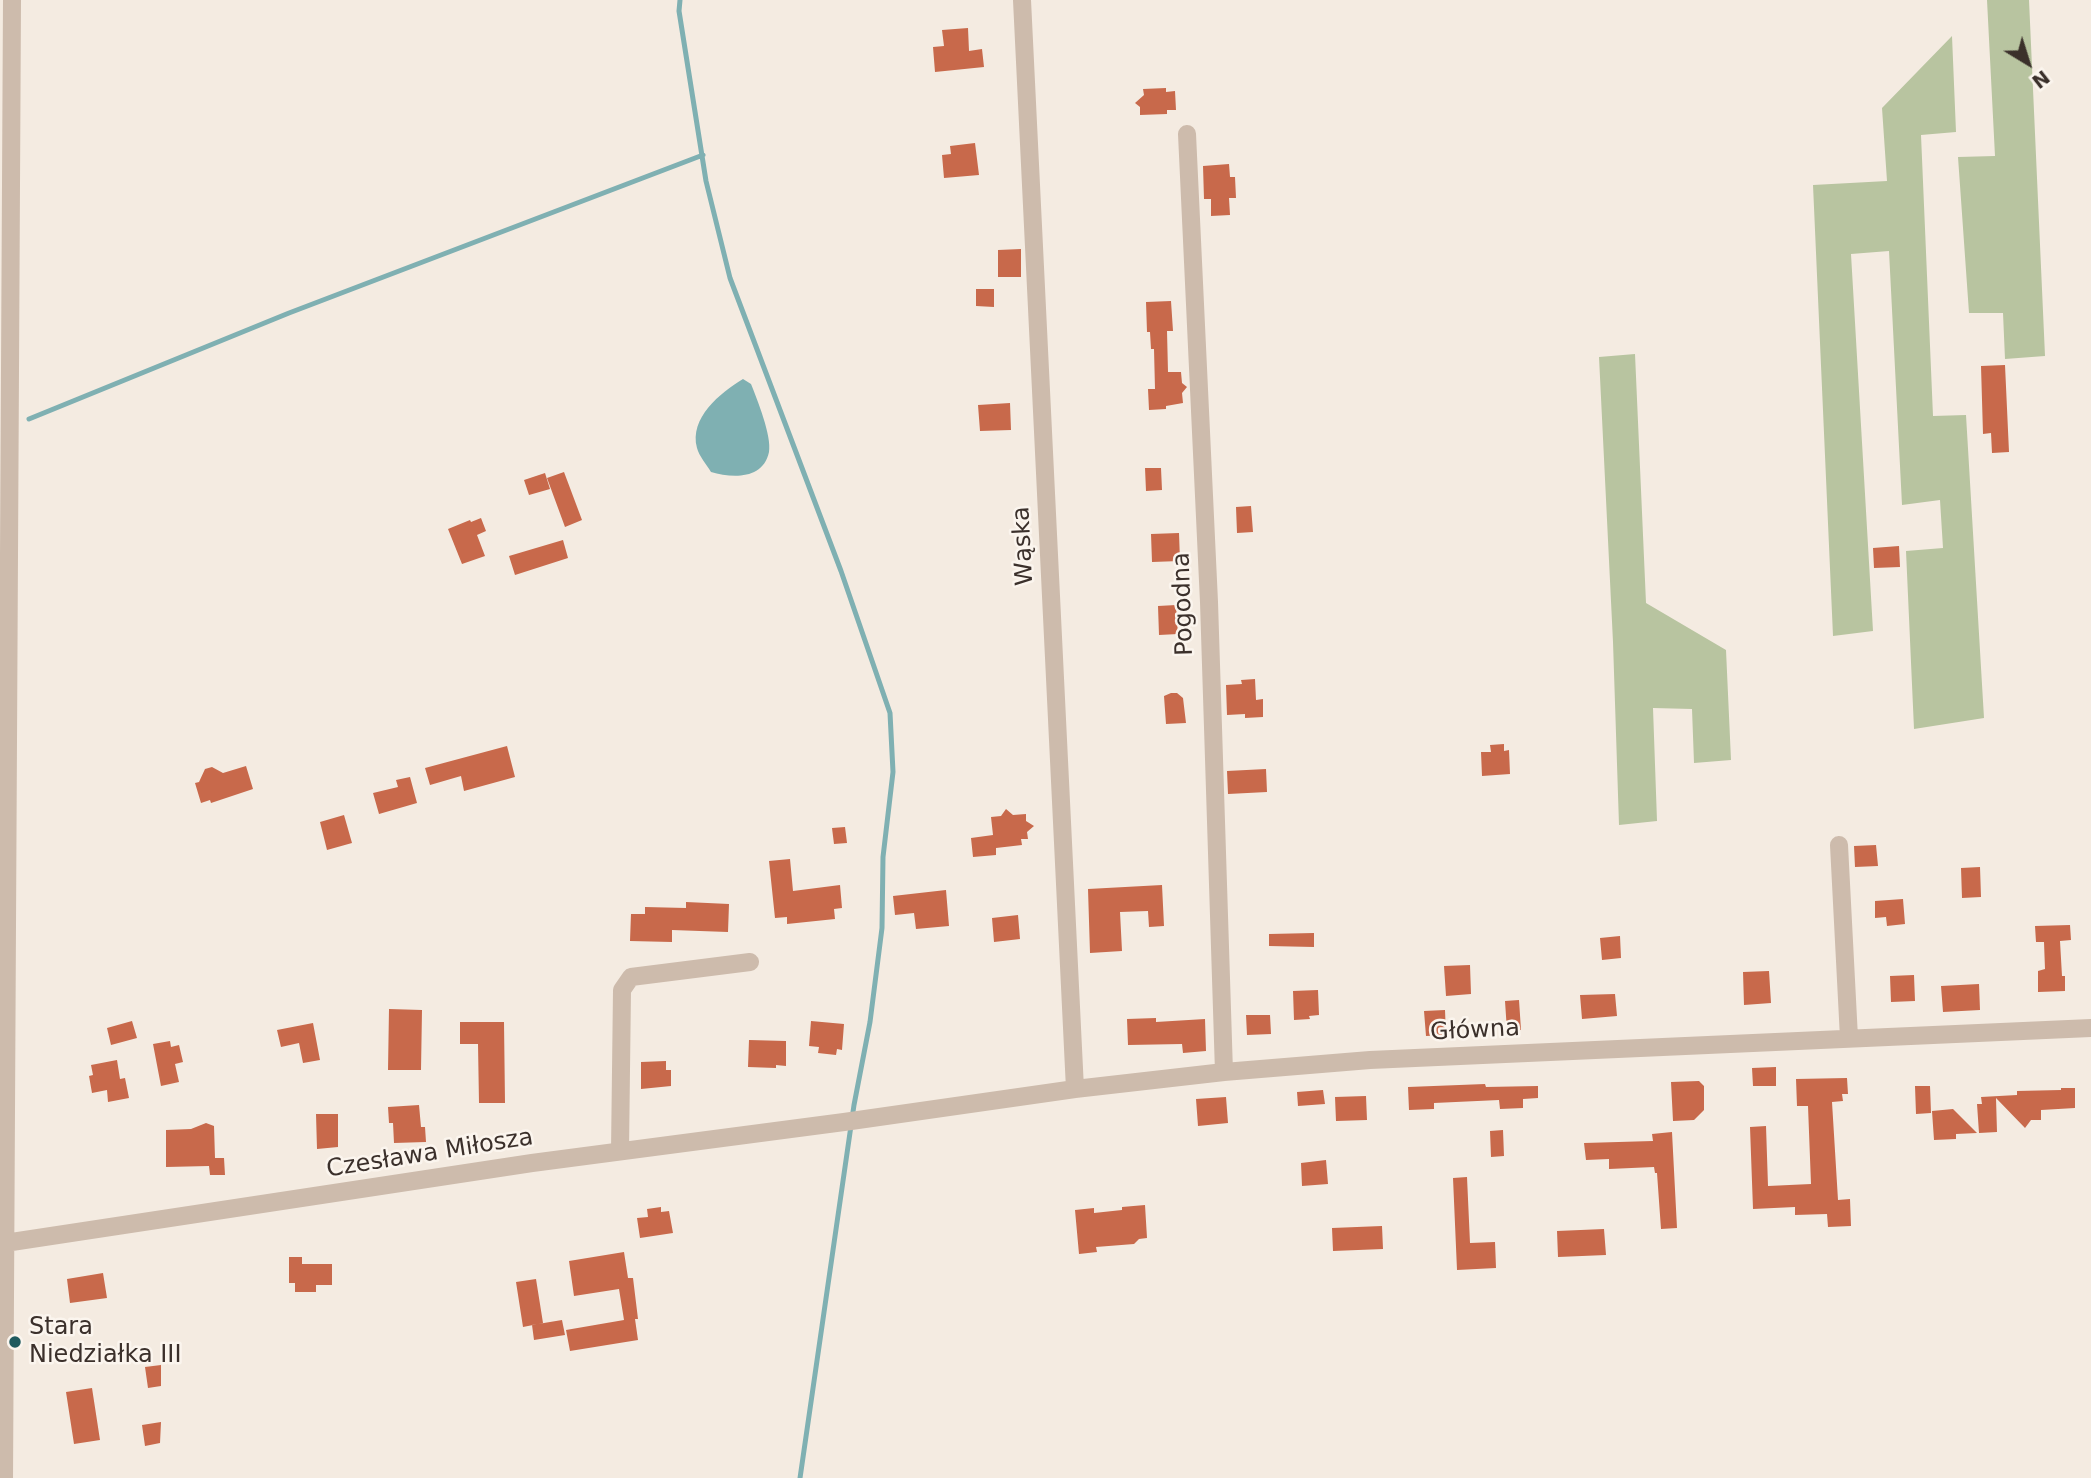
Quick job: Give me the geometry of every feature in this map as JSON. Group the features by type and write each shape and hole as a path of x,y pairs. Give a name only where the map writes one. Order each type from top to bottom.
{"street":[{"path":"0,0 12,0 5,326 4,1478"},
{"name":"Wąska","path":"1022,0 1075,1089"},
{"name":"Pogodna","path":"1186,134 1209,602 1224,1072"},
{"path":"1839,845 1849,1038"},
{"path":"620,1152 622,990 631,977 750,961"},
{"name":"Główna","path":"864,1119 1075,1089 1224,1072 1370,1060 2091,1028"},
{"name":"Czesława Miłosza","path":"5,1243 620,1152 864,1119"}],"green space":[{"path":"1987,0 2029,0 2045,356 2005,359 2003,313 1969,313 1958,157 1995,156"},
{"path":"1952,36 1956,132 1921,135 1933,416 1966,415 1984,718 1914,729 1906,551 1943,548 1940,500 1902,505 1889,251 1851,254 1873,631 1833,636 1813,185 1887,181 1882,108"},
{"path":"1635,354 1646,603 1726,650 1731,760 1694,763 1692,709 1653,708 1657,821 1619,825 1599,357"}],"water":[{"path":"743,379 751,384 766,427 769,452 766,461 760,468 746,475 711,472 697,448 698,427 716,399"}],"building":[{"path":"968,28 969,51 982,49 984,67 935,72 933,47 944,46 942,30"},
{"path":"1166,88 1166,92 1175,91 1176,110 1167,110 1167,114 1140,115 1140,107 1135,103 1144,95 1143,89"},
{"path":"975,143 979,175 944,178 942,155 951,154 950,146"},
{"path":"1229,164 1230,177 1235,177 1236,198 1229,198 1230,215 1211,216 1211,199 1204,199 1203,166"},
{"path":"1021,249 1021,277 998,277 998,250"},
{"path":"976,289 994,289 994,307 976,306"},
{"path":"1171,301 1173,331 1167,331 1168,372 1181,372 1182,383 1187,387 1182,393 1183,403 1166,406 1166,409 1149,410 1148,389 1155,389 1154,349 1151,349 1150,332 1147,332 1146,302"},
{"path":"2005,365 2009,452 1992,453 1991,433 1983,434 1981,366"},
{"path":"1010,403 1011,430 980,431 978,405"},
{"path":"1145,468 1161,468 1162,490 1146,491"},
{"path":"564,472 582,520 565,527 547,478"},
{"path":"545,473 550,489 529,495 524,480"},
{"path":"1251,506 1253,532 1237,533 1236,507"},
{"path":"481,518 486,531 477,535 485,556 462,564 448,529"},
{"path":"1179,533 1180,561 1152,562 1151,534"},
{"path":"563,540 568,558 515,575 509,556"},
{"path":"1899,546 1900,567 1874,568 1873,548"},
{"path":"1176,605 1178,634 1159,635 1158,606"},
{"path":"1255,679 1256,700 1263,699 1263,717 1227,715 1226,685 1242,684 1241,680"},
{"path":"1177,693 1183,698 1186,723 1166,724 1164,696"},
{"path":"1504,744 1504,751 1509,750 1510,774 1482,776 1481,752 1491,752 1490,745"},
{"path":"507,746 515,777 464,791 461,776 430,785 425,768"},
{"path":"246,766 253,789 211,803 210,800 201,803 195,783 199,782 205,769 212,767 223,773"},
{"path":"1266,769 1267,792 1228,794 1227,771"},
{"path":"410,777 417,803 379,814 373,793 398,787 396,780"},
{"path":"1006,809 1013,815 1026,814 1026,821 1034,826 1027,832 1028,839 1021,839 1022,845 996,848 996,855 973,857 971,838 993,835 991,817 1001,816"},
{"path":"344,815 352,843 327,850 320,822"},
{"path":"845,827 847,843 834,844 832,828"},
{"path":"1876,845 1878,866 1855,867 1854,846"},
{"path":"790,859 793,891 840,885 842,908 834,909 835,919 787,924 787,917 775,918 769,861"},
{"path":"1980,867 1981,897 1962,898 1961,868"},
{"path":"1162,885 1164,926 1149,927 1148,911 1120,912 1122,951 1090,953 1088,889"},
{"path":"946,890 949,926 916,929 914,913 895,915 893,896"},
{"path":"1903,899 1905,924 1887,926 1886,917 1875,918 1875,901"},
{"path":"686,902 729,904 728,932 672,930 672,942 630,941 631,914 645,914 645,907 686,908"},
{"path":"1018,915 1020,939 994,942 992,918"},
{"path":"2070,925 2071,940 2060,941 2065,991 2038,992 2038,971 2045,969 2044,942 2036,942 2035,926"},
{"path":"1314,933 1314,947 1269,946 1269,934"},
{"path":"1620,936 1621,958 1602,960 1600,938"},
{"path":"1470,965 1471,994 1446,996 1444,966"},
{"path":"1769,971 1771,1003 1744,1005 1743,972"},
{"path":"1914,975 1915,1001 1891,1002 1890,976"},
{"path":"1979,984 1980,1010 1943,1012 1941,986"},
{"path":"1318,990 1319,1015 1309,1016 1310,1019 1294,1020 1293,991"},
{"path":"1615,994 1617,1016 1582,1019 1580,995"},
{"path":"1519,1000 1521,1030 1507,1031 1505,1001"},
{"path":"389,1009 422,1010 421,1070 388,1070"},
{"path":"1445,1010 1446,1035 1426,1036 1424,1011"},
{"path":"1246,1015 1270,1015 1271,1034 1247,1035"},
{"path":"1156,1018 1156,1022 1205,1019 1206,1051 1183,1053 1182,1044 1128,1045 1127,1019"},
{"path":"132,1021 137,1038 111,1045 107,1028"},
{"path":"811,1021 844,1024 842,1050 837,1049 836,1055 818,1053 819,1047 809,1046"},
{"path":"460,1022 504,1022 505,1103 479,1103 478,1044 460,1044"},
{"path":"313,1023 320,1060 303,1063 299,1043 281,1047 277,1030"},
{"path":"749,1040 786,1041 786,1066 748,1067"},
{"path":"170,1041 171,1047 179,1045 183,1062 175,1064 179,1082 161,1086 153,1044"},
{"path":"117,1060 120,1079 125,1078 129,1098 108,1102 107,1090 92,1093 89,1076 93,1075 91,1065"},
{"path":"666,1061 666,1070 671,1070 671,1086 641,1089 641,1062"},
{"path":"1776,1067 1776,1086 1753,1086 1752,1068"},
{"path":"1847,1078 1848,1094 1842,1094 1843,1101 1832,1102 1838,1200 1850,1199 1851,1226 1828,1227 1827,1214 1795,1215 1795,1207 1753,1209 1750,1127 1766,1126 1768,1186 1811,1184 1808,1106 1797,1106 1796,1079"},
{"path":"1699,1081 1704,1086 1704,1110 1694,1120 1673,1121 1671,1082"},
{"path":"1485,1084 1486,1087 1538,1086 1538,1098 1523,1099 1523,1108 1500,1109 1499,1100 1434,1103 1434,1109 1409,1110 1408,1087"},
{"path":"1915,1086 1930,1086 1931,1113 1916,1114"},
{"path":"2075,1088 2075,1108 2041,1110 2041,1120 2031,1120 2025,1128 1996,1098 1997,1132 1979,1133 1977,1104 1982,1104 1981,1097"},
{"path":"1323,1090 1325,1104 1298,1106 1297,1092"},
{"path":"1366,1096 1367,1120 1336,1121 1335,1097"},
{"path":"1226,1097 1228,1123 1198,1126 1196,1099"},
{"path":"419,1105 421,1127 425,1127 426,1142 394,1143 393,1123 389,1123 388,1107"},
{"path":"1953,1109 1977,1133 1956,1134 1956,1139 1934,1140 1932,1111"},
{"path":"316,1114 338,1114 338,1147 317,1149"},
{"path":"206,1123 214,1126 215,1158 224,1158 225,1175 210,1175 209,1166 166,1167 166,1130 191,1129"},
{"path":"1503,1130 1504,1156 1491,1157 1490,1131"},
{"path":"1672,1132 1677,1228 1661,1229 1657,1173 1654,1167 1609,1169 1609,1159 1586,1160 1584,1143 1653,1141 1652,1134"},
{"path":"1326,1160 1328,1184 1302,1186 1301,1163"},
{"path":"1467,1177 1470,1243 1495,1242 1496,1268 1457,1270 1453,1178"},
{"path":"1145,1205 1147,1238 1139,1239 1134,1244 1096,1247 1097,1252 1079,1254 1075,1210 1094,1208 1094,1213"},
{"path":"661,1207 661,1212 669,1211 673,1233 640,1238 637,1218 648,1217 647,1209"},
{"path":"1382,1226 1383,1249 1333,1251 1332,1228"},
{"path":"1604,1229 1606,1255 1558,1257 1557,1231"},
{"path":"624,1252 628,1278 633,1278 638,1340 570,1351 566,1330 624,1320 619,1289 574,1296 569,1261"},
{"path":"289,1257 302,1257 302,1264 332,1264 332,1285 316,1285 316,1292 295,1292 295,1283 289,1283"},
{"path":"103,1273 107,1298 70,1303 67,1279"},
{"path":"536,1279 543,1323 523,1327 516,1282"},
{"path":"562,1320 565,1335 534,1340 532,1325"},
{"path":"161,1365 161,1386 148,1388 145,1367"},
{"path":"92,1388 100,1440 74,1444 66,1392"},
{"path":"161,1422 160,1443 145,1446 142,1425"}],"waterway":[{"path":"680,0 679,11 706,181 730,278 841,571 890,713 893,772 883,857 882,928 800,1478"},
{"path":"29,419 289,313 703,155"}],"place":[{"name":"Stara Niedziałka III","path":"15,1342"}]}
